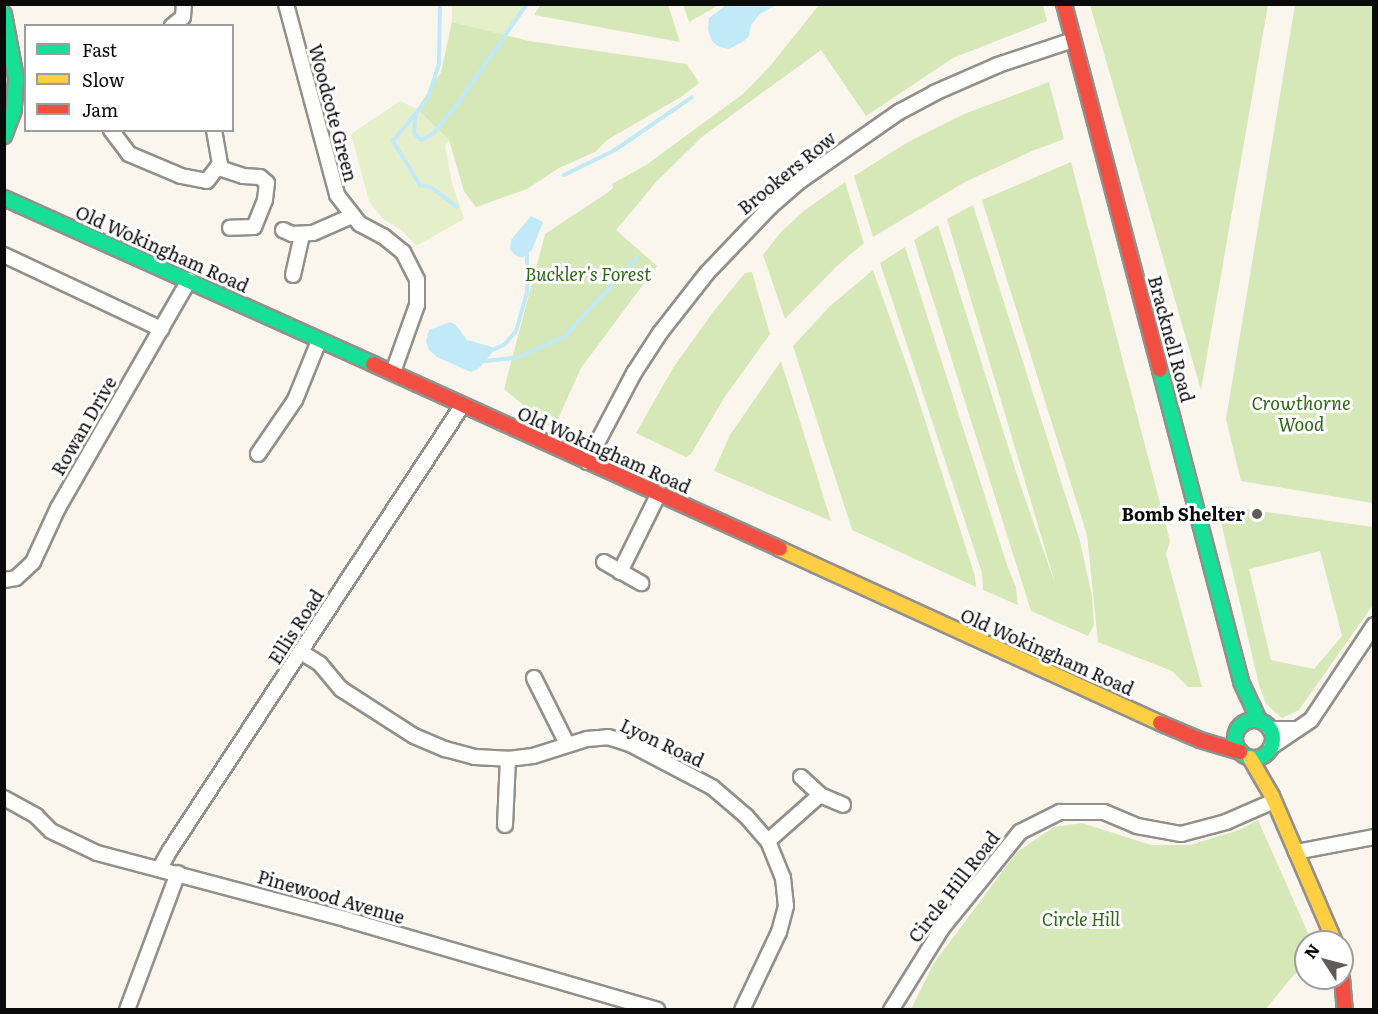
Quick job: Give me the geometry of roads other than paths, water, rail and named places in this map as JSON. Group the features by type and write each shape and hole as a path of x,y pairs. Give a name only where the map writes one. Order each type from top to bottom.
{"street":[{"path":"174,24 183,17 184,4"},
{"name":"Woodcote Green","path":"286,4 337,195 352,216 403,252 417,280 417,304 393,372"},
{"name":"Bracknell Road","path":"1064,4 1241,682 1264,724"},
{"path":"4,14 16,78 14,110 4,136"},
{"name":"Brookers Row","path":"587,462 634,373 660,333 707,273 770,207 800,181 899,112 934,93 998,65 1073,40"},
{"path":"112,132 129,154 181,176 207,181 219,168 220,157 214,132"},
{"path":"219,168 243,176 260,177 267,183 265,201 254,226 230,228"},
{"name":"Old Wokingham Road","path":"4,198 189,280 319,341 393,372 462,406 1210,744 1245,755"},
{"path":"283,230 302,235 313,233 352,216"},
{"path":"293,275 302,235"},
{"path":"4,255 161,328"},
{"name":"Rowan Drive","path":"4,580 16,578 33,562 53,516 189,280"},
{"path":"258,454 296,400 319,341"},
{"name":"Ellis Road","path":"160,868 462,406"},
{"path":"620,572 659,494"},
{"path":"604,562 641,584"},
{"path":"1245,755 1269,750 1311,720 1374,625"},
{"name":"Lyon Road","path":"302,652 320,664 341,689 414,736 445,750 475,757 508,759 533,756 567,744 608,737 630,744 712,787 746,816 768,841 783,878 786,906 779,932 742,1010"},
{"path":"534,678 567,744"},
{"name":"Bracknell Road","path":"1240,726 1241,682"},
{"path":"1297,729 1264,724 1240,726 1235,740 1273,798 1330,930"},
{"path":"1264,724 1273,734 1269,750 1273,798"},
{"name":"Old Wokingham Road","path":"1190,735 1216,733 1240,726"},
{"path":"505,825 508,759"},
{"path":"801,777 820,795 843,805"},
{"path":"768,841 820,795"},
{"name":"Pinewood Avenue","path":"4,798 72,842 98,853 178,873 616,1004 657,1010"},
{"name":"Circle Hill Road","path":"891,1010 942,928 1020,832 1060,812 1104,812 1137,826 1181,834 1226,822 1273,798"},
{"path":"1296,852 1374,837"},
{"path":"127,1010 178,873"},
{"path":"1343,990 1345,1010"}],"water":[{"path":"726,5 776,5 760,14 751,25 749,36 744,41 729,49 719,47 712,41 708,30 709,18"},
{"path":"531,216 543,222 532,250 522,258 510,249 511,240"},
{"path":"450,322 456,325 467,340 492,347 492,353 478,369 471,372 437,357 429,350 426,341 429,330"}],"waterway":[{"path":"440,4 439,64 427,100 393,141 420,185 432,188 457,207"},
{"path":"415,116 414,133 421,140 433,134 456,106 527,4"},
{"path":"564,175 615,150 692,97"},
{"path":"492,350 504,345 516,331 527,293 527,255"},
{"path":"485,361 516,358 564,337 637,258"}],"place":[{"name":"Bomb Shelter","path":"1257,514"}],"park label":[{"name":"Buckler's Forest","path":"588,274"},
{"name":"Crowthorne Wood","path":"1301,414"},
{"name":"Circle Hill","path":"1081,919"}]}
